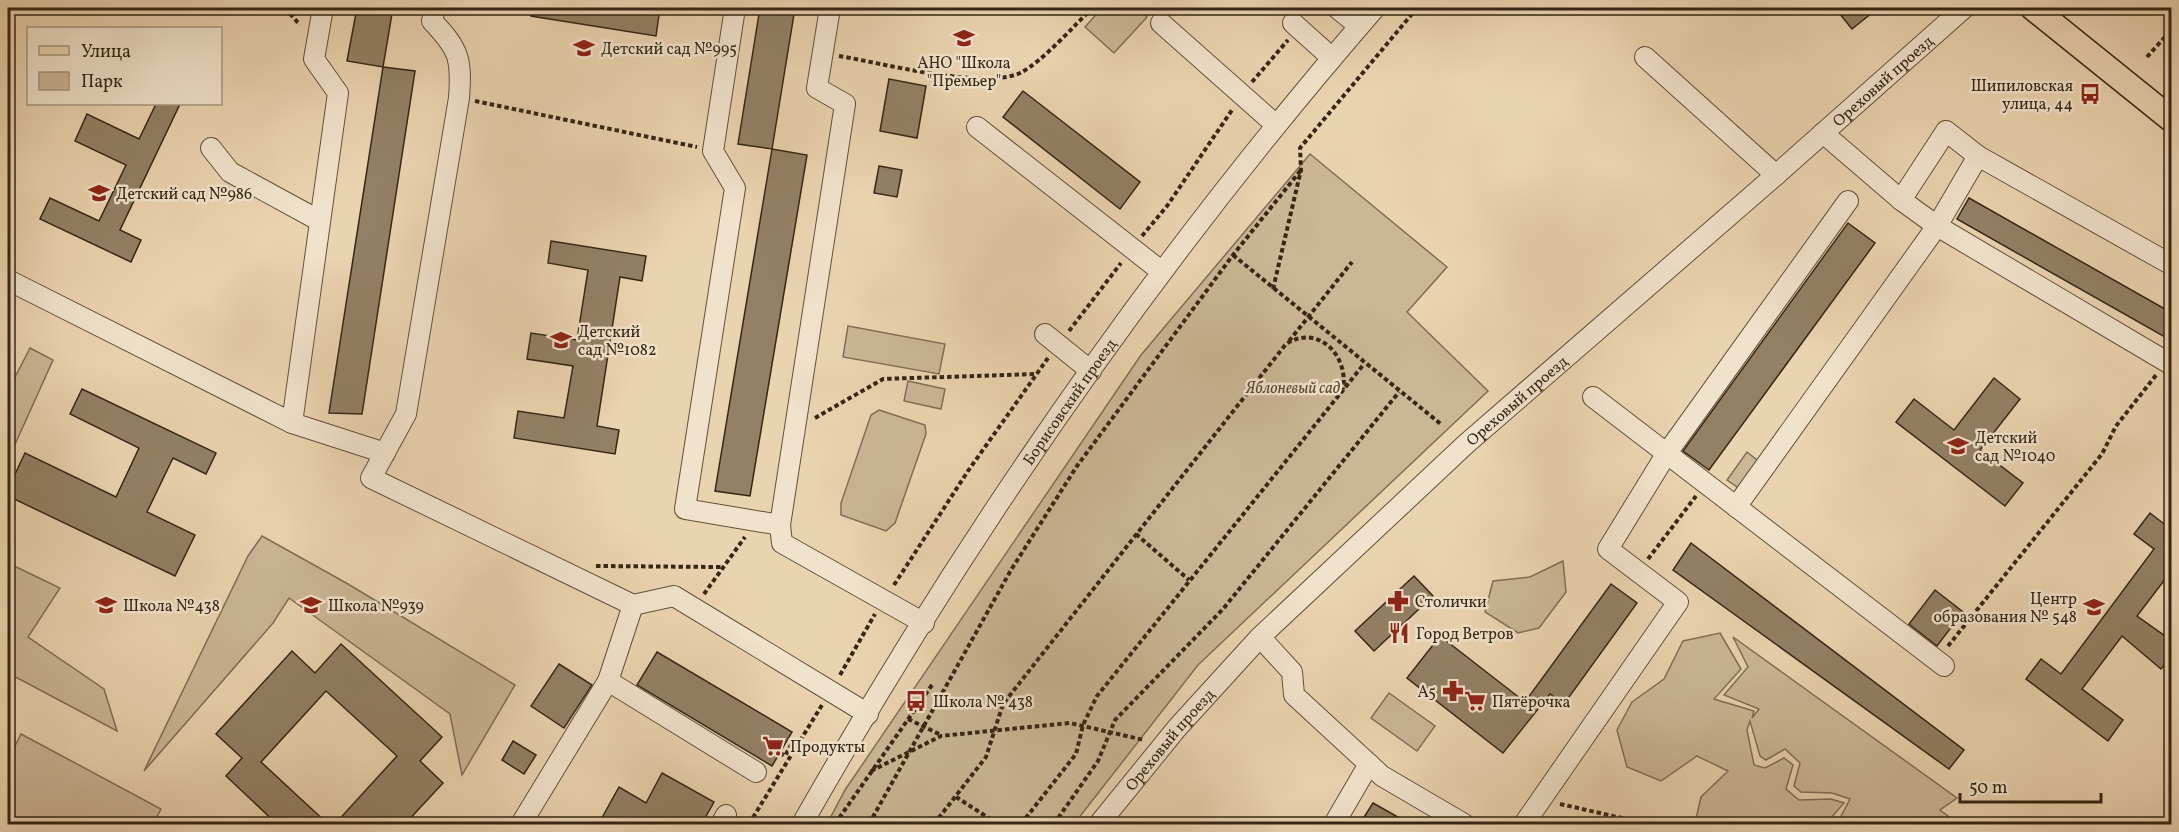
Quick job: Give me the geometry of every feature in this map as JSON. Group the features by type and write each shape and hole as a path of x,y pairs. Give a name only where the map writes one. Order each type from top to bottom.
{"main road":[{"path":"2033,8 2172,120"}],"street":[{"path":"292,423 338,93 314,59 323,8"},
{"path":"435,8 432,21 454,44 461,75 459,98 406,414 371,478 633,605 674,596 868,714"},
{"path":"735,8 712,151 735,188 685,509 780,525"},
{"path":"830,8 816,88 844,104 780,525 782,543 924,623"},
{"path":"1337,8 1359,26"},
{"name":"Борисовский проезд","path":"802,825 991,515 1161,272 1276,125 1375,8"},
{"name":"Ореховый проезд","path":"1099,825 1177,728 1260,638 1466,444 1776,175 1964,8"},
{"path":"1161,23 1276,125"},
{"path":"1295,25 1332,58"},
{"path":"1645,57 1776,175"},
{"path":"977,127 1161,272"},
{"path":"1901,201 1946,132 1978,156 2172,265"},
{"path":"1823,133 1901,201 1937,226 2169,364"},
{"path":"211,148 230,172 320,221"},
{"path":"1736,507 1937,226 1978,156"},
{"path":"1524,825 1678,602 1608,549 1667,453 1848,201"},
{"path":"8,280 292,423 385,453"},
{"path":"1052,339 1092,371"},
{"path":"1593,397 1940,664"},
{"path":"521,825 608,681 633,605"},
{"path":"1260,638 1292,672 1294,695 1382,776 1464,825"},
{"path":"608,681 756,772"},
{"path":"1334,825 1369,764"}],"path":[{"path":"822,53 986,80 1021,72 1064,37 1092,8"},
{"path":"1273,289 1301,170 1300,148 1417,8"},
{"path":"749,825 883,601 1035,374 1052,339 1167,206 1242,94 1295,25"},
{"path":"2146,57 2172,29"},
{"path":"459,98 712,151"},
{"path":"869,825 1011,570 1077,466 1233,255 1301,170"},
{"path":"1233,255 1364,364 1442,425"},
{"path":"934,825 986,757 1003,704 1352,262"},
{"path":"1287,344 1303,338 1322,341 1330,347 1337,354 1344,371 1343,389"},
{"path":"1021,825 1076,754 1083,725 1096,696 1364,364"},
{"path":"1940,664 2102,454 2116,426 2169,364"},
{"path":"795,429 883,379 1035,374"},
{"path":"1054,825 1098,761 1115,720 1222,609 1399,392"},
{"path":"1639,572 1705,483"},
{"path":"694,609 721,567 757,522"},
{"path":"1136,534 1189,580"},
{"path":"586,566 721,567"},
{"path":"835,825 932,685"},
{"path":"908,719 941,736"},
{"path":"871,771 941,736 1070,723 1145,741 1151,733"},
{"path":"780,753 785,756 792,745 796,748"},
{"path":"956,797 998,825"},
{"path":"1541,800 1648,825"},
{"path":"1955,825 1956,818"}],"green space":[{"path":"1102,8 1137,8 1147,17 1114,53 1085,27"},
{"name":"Яблоневый сад","path":"1310,154 1447,267 1407,312 1488,391 1198,665 1074,824 827,824 845,790 1141,355"},
{"path":"848,326 945,344 939,374 843,357"},
{"path":"30,348 53,360 8,460 8,391"},
{"path":"908,381 945,389 941,409 904,401"},
{"path":"879,410 925,425 926,434 895,523 886,531 841,515 841,503 871,415"},
{"path":"1747,452 1762,464 1743,491 1727,480"},
{"path":"262,536 348,584 515,685 462,775 450,714 289,598 273,623 144,771 248,556"},
{"path":"1563,561 1566,592 1539,628 1518,633 1485,612 1493,581 1530,577"},
{"path":"8,563 60,588 28,637 104,689 117,731 8,673"},
{"path":"1720,633 1741,669 1714,699 1754,711 1752,718 1759,709 1724,695 1748,667 1733,637 1957,798 1940,810 1959,824 1837,824 1850,799 1832,793 1801,792 1794,786 1800,763 1785,749 1766,760 1760,756 1750,721 1747,730 1754,765 1765,768 1784,758 1793,765 1786,789 1799,800 1831,799 1844,803 1830,819 1830,824 1695,823 1701,797 1728,771 1697,756 1661,781 1627,767 1617,730 1632,702 1664,679 1683,641"},
{"path":"1389,693 1435,726 1417,751 1371,718"},
{"path":"21,734 161,809 153,824 15,824 8,820 8,760"}],"building":[{"path":"357,8 393,8 383,67 347,61"},
{"path":"531,8 660,8 656,36 531,16"},
{"path":"760,8 795,8 772,149 738,144"},
{"path":"1835,8 1878,8 1852,29"},
{"path":"383,67 415,71 362,414 329,413"},
{"path":"889,79 926,86 917,138 880,131"},
{"path":"1023,91 1140,182 1120,209 1003,117"},
{"path":"156,105 180,105 120,230 141,240 131,262 40,219 50,198 99,221 126,165 75,141 87,114 139,139"},
{"path":"772,149 807,155 750,496 715,491"},
{"path":"879,166 902,170 897,197 874,193"},
{"path":"1969,198 2172,313 2172,341 1957,219"},
{"path":"1848,223 1875,243 1709,470 1683,451"},
{"path":"551,241 646,256 642,281 620,277 597,426 619,430 615,454 514,438 518,411 564,418 573,366 527,359 531,333 577,340 588,270 548,263"},
{"path":"1994,378 2020,399 1980,450 2023,483 2005,506 1896,422 1914,399 1954,430"},
{"path":"82,389 216,453 206,474 173,458 147,512 195,535 175,576 8,496 8,489 25,453 116,497 139,448 70,414"},
{"path":"2150,513 2172,530 2172,570 2137,616 2172,641 2172,656 2161,669 2122,636 2082,689 2123,720 2108,741 2026,679 2041,659 2061,674 2154,549 2134,534"},
{"path":"1691,543 1964,750 1949,769 1673,570"},
{"path":"1414,576 1433,596 1374,651 1355,631"},
{"path":"1611,584 1637,603 1564,704 1550,694 1503,753 1407,678 1440,636 1525,702"},
{"path":"1935,590 1963,612 1937,646 1909,624"},
{"path":"341,644 442,737 420,761 443,783 404,825 334,825 397,756 326,691 261,762 329,825 278,825 226,776 242,758 216,734 292,651 315,673"},
{"path":"657,652 792,732 772,766 637,685"},
{"path":"559,664 592,685 564,728 531,706"},
{"path":"513,741 536,755 524,774 502,760"},
{"path":"662,773 714,802 701,825 598,825 619,787 646,803"},
{"path":"1373,803 1412,825 1359,825"}],"place":[{"name":"АНО \"Школа \"Премьер\"","path":"964,38"},
{"name":"Детский сад №995","path":"584,48"},
{"name":"Шипиловская улица, 44","path":"2090,94"},
{"name":"Детский сад №986","path":"99,193"},
{"name":"Детский сад №1082","path":"561,340"},
{"name":"Детский сад №1040","path":"1958,446"},
{"name":"Столички","path":"1398,601"},
{"name":"Школа №438","path":"106,605"},
{"name":"Школа №939","path":"311,605"},
{"name":"Центр образования № 548","path":"2094,607"},
{"name":"Город Ветров","path":"1399,633"},
{"name":"А5","path":"1453,691"},
{"name":"Школа № 438","path":"916,701"},
{"name":"Пятёрочка","path":"1475,701"},
{"name":"Продукты","path":"773,746"}]}
